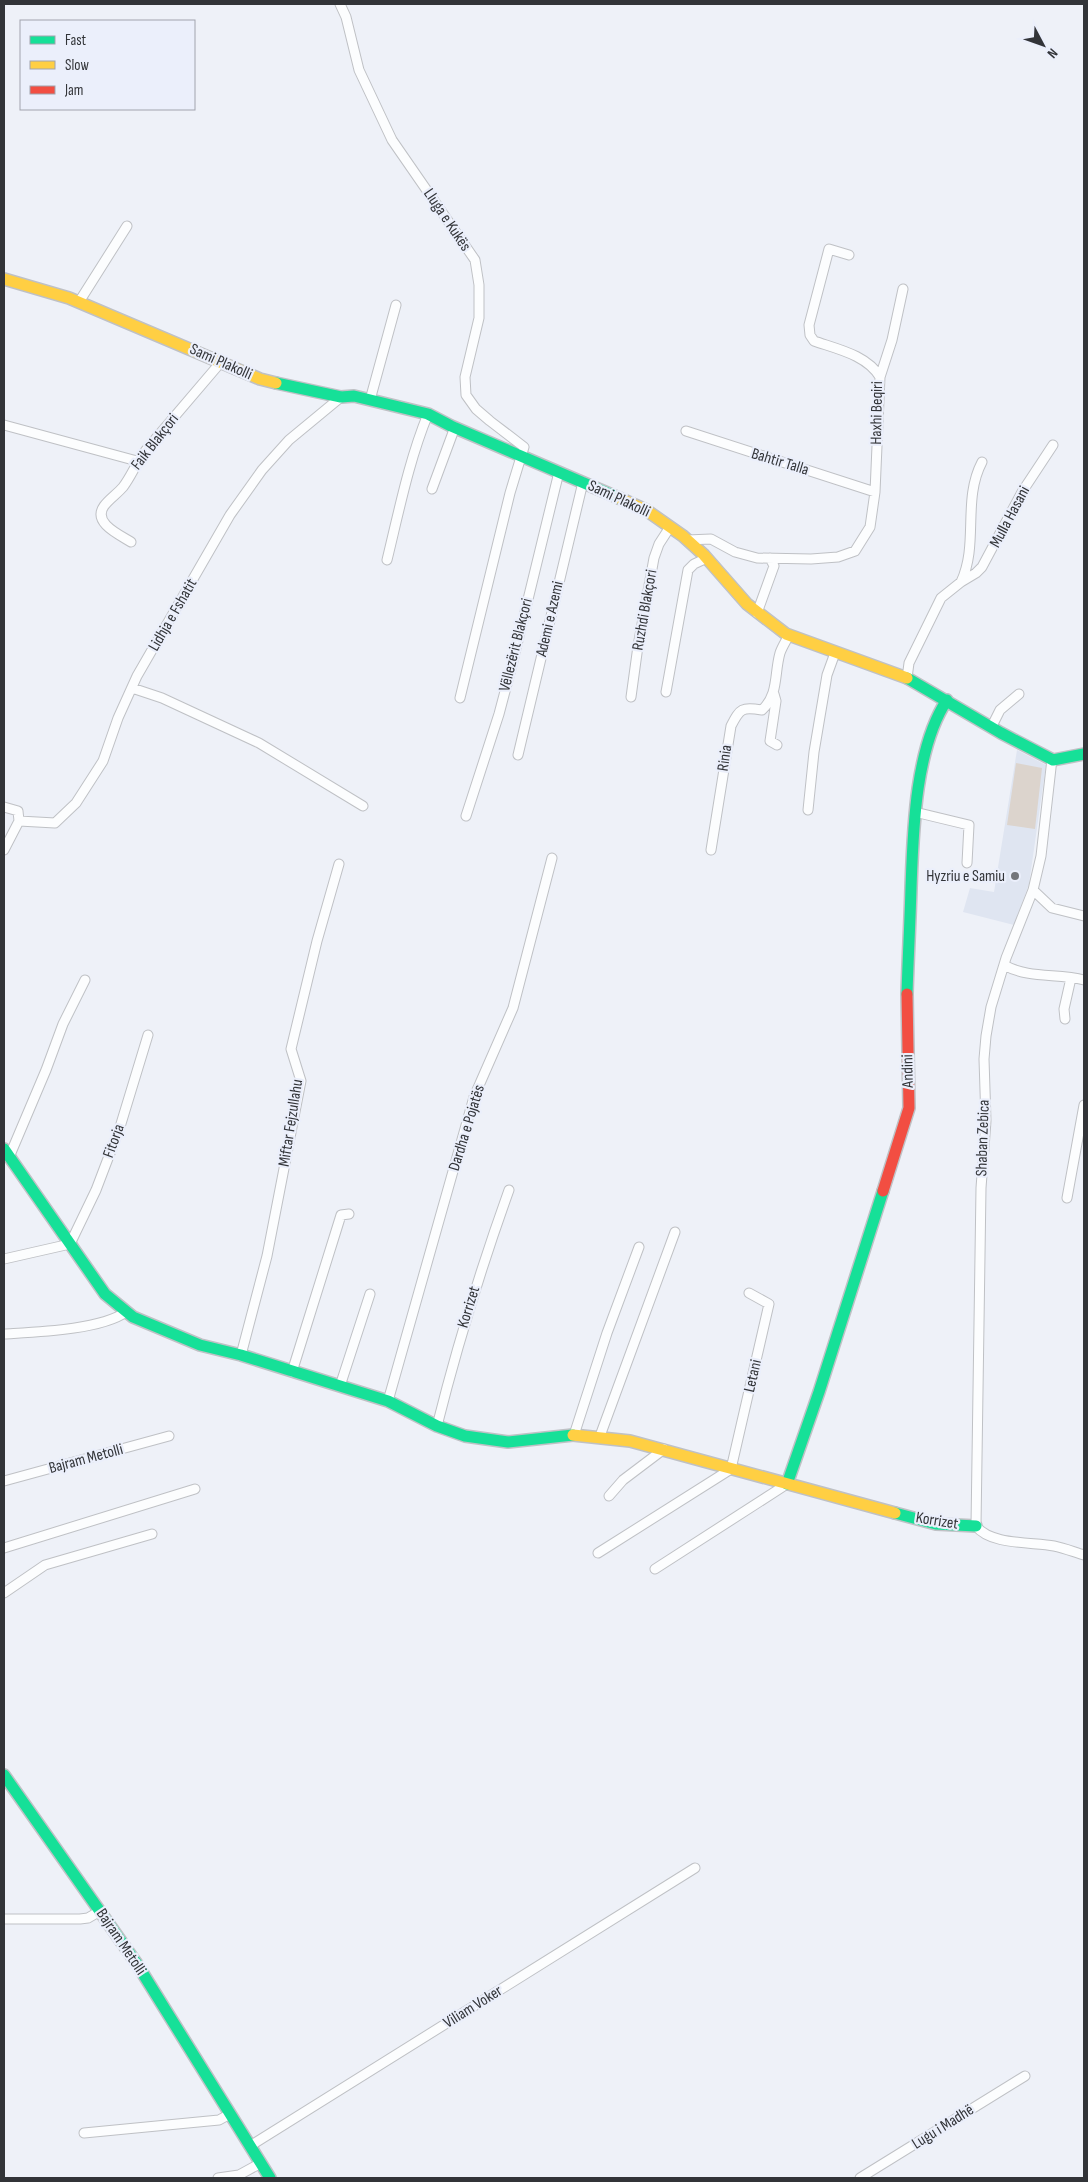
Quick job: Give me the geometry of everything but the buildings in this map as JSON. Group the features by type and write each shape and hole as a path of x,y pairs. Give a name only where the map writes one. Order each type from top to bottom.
{"street":[{"name":"Lluga e Kukës","path":"340,4 346,17 359,70 392,140 475,260 479,285 479,318 465,377 466,395 490,421 524,447 521,456"},
{"path":"79,302 127,226"},
{"name":"Haxhi Beqiri","path":"687,540 711,538 744,556 811,560 838,557 855,551 870,527 875,492 880,377 874,368 864,361 814,341 810,335 809,325 829,249 849,255"},
{"name":"Sami Plakolli","path":"4,279 79,302 260,379 341,397 354,396 428,414 646,510 687,540 706,558 747,604 788,635 907,678 1052,759"},
{"path":"880,377 892,340 903,289"},
{"path":"370,400 396,305"},
{"name":"Faik Blakçori","path":"131,542 106,527 101,515 103,507 124,486 137,461 220,362"},
{"name":"Lidhja e Fshatit","path":"19,821 55,823 76,803 103,761 118,718 137,676 230,516 262,470 288,440 341,397"},
{"path":"387,560 408,474 419,436 428,414"},
{"path":"4,425 137,461"},
{"path":"432,489 455,427"},
{"name":"Bahtir Talla","path":"686,431 875,492"},
{"name":"Mulla Hasani","path":"907,678 909,663 913,653 941,598 982,567 1022,492 1053,445"},
{"path":"460,698 510,493 521,456"},
{"name":"Mulla Hasani","path":"961,582 969,558 973,483 982,462"},
{"name":"Vëllezërit Blakçori","path":"466,816 503,698 558,472"},
{"name":"Ademi e Azemi","path":"518,755 584,482"},
{"name":"Ruzhdi Blakçori","path":"631,697 654,558 659,544 670,527"},
{"path":"666,692 688,570 694,564 706,558"},
{"path":"757,613 774,566 770,558"},
{"path":"778,745 770,741 776,701 774,694 780,651 788,635"},
{"path":"808,810 814,752 827,675 835,653"},
{"path":"132,688 162,698 259,743 363,806"},
{"name":"Rinia","path":"711,850 731,726 739,711 746,707 762,710 774,694"},
{"path":"992,726 1000,710 1019,694"},
{"name":"Andini","path":"787,1484 819,1392 909,1108 908,934 915,812 929,741 936,718 948,700"},
{"path":"1052,759 1084,754"},
{"name":"Shaban Zebica","path":"976,1526 981,1188 986,1121 984,1059 991,1007 1004,966 1033,890 1041,856 1052,759"},
{"path":"4,807 18,811 19,821 4,847"},
{"path":"915,812 969,825 967,863"},
{"name":"Dardha e Pojatës","path":"388,1401 474,1097 513,1008 552,858"},
{"name":"Miftar Fejzullahu","path":"241,1355 267,1256 301,1081 292,1048 317,941 339,864"},
{"path":"1033,890 1052,908 1084,916"},
{"path":"1004,966 1014,971 1028,974 1084,980"},
{"path":"1065,1019 1064,1009 1071,978"},
{"path":"85,980 63,1024 46,1070 5,1151 105,1294 133,1317 175,1336 388,1401"},
{"name":"Fitorja","path":"70,1244 96,1190 117,1135 148,1035"},
{"path":"1067,1198 1084,1106"},
{"name":"Korrizet","path":"437,1426 452,1364 477,1282 509,1190"},
{"path":"292,1372 342,1215 349,1214"},
{"path":"600,1436 675,1232"},
{"path":"4,1259 70,1244"},
{"path":"574,1435 607,1332 639,1246"},
{"name":"Letani","path":"730,1469 769,1304 749,1293"},
{"path":"340,1386 370,1294"},
{"path":"4,1334 67,1328 117,1318 126,1312"},
{"name":"Korrizet","path":"388,1401 437,1426 465,1436 508,1442 574,1435 600,1436 630,1441 827,1496 936,1524 976,1526 982,1534 1053,1546 1084,1556"},
{"name":"Bajram Metolli","path":"4,1482 169,1436"},
{"path":"610,1496 623,1480 664,1450"},
{"path":"598,1553 730,1469"},
{"path":"655,1569 787,1484"},
{"path":"4,1548 195,1489"},
{"path":"4,1593 45,1565 152,1534"},
{"name":"Bajram Metolli","path":"4,1775 137,1964 270,2178"},
{"name":"Viliam Voker","path":"250,2146 696,1868"},
{"path":"4,1919 80,1919 88,1918 100,1911"},
{"name":"Lugu i Madhë","path":"860,2178 1025,2076"},
{"path":"84,2133 219,2120 230,2114"},
{"path":"218,2178 239,2175 261,2163"}],"shaded area":[{"path":"1017,750 1046,765 1029,884 1014,925 963,912 970,888 994,892"},
{"path":"1016,763 1042,768 1035,829 1007,825"}],"traffic: fast":[{"path":"276,383 341,397 354,396 428,414 451,426 619,498"},
{"path":"907,678 1001,733 1053,760 1084,754"},
{"path":"907,994 913,841 918,791 928,742 936,720 947,700"},
{"path":"4,1149 105,1294 133,1317 200,1345 241,1355 388,1401 437,1426 465,1436 508,1442 573,1435"},
{"path":"787,1484 819,1392 883,1191"},
{"path":"895,1513 936,1524 976,1526"},
{"path":"4,1775 137,1964 270,2178"}],"traffic: slow":[{"path":"4,279 69,298 260,379 276,383"},
{"path":"619,498 646,510 683,536 704,555 747,604 786,634 907,678"},
{"path":"573,1435 630,1441 895,1513"}],"traffic: jam":[{"path":"883,1191 909,1108 907,994"}],"place":[{"name":"Hyzriu e Samiu","path":"1015,876"}]}
